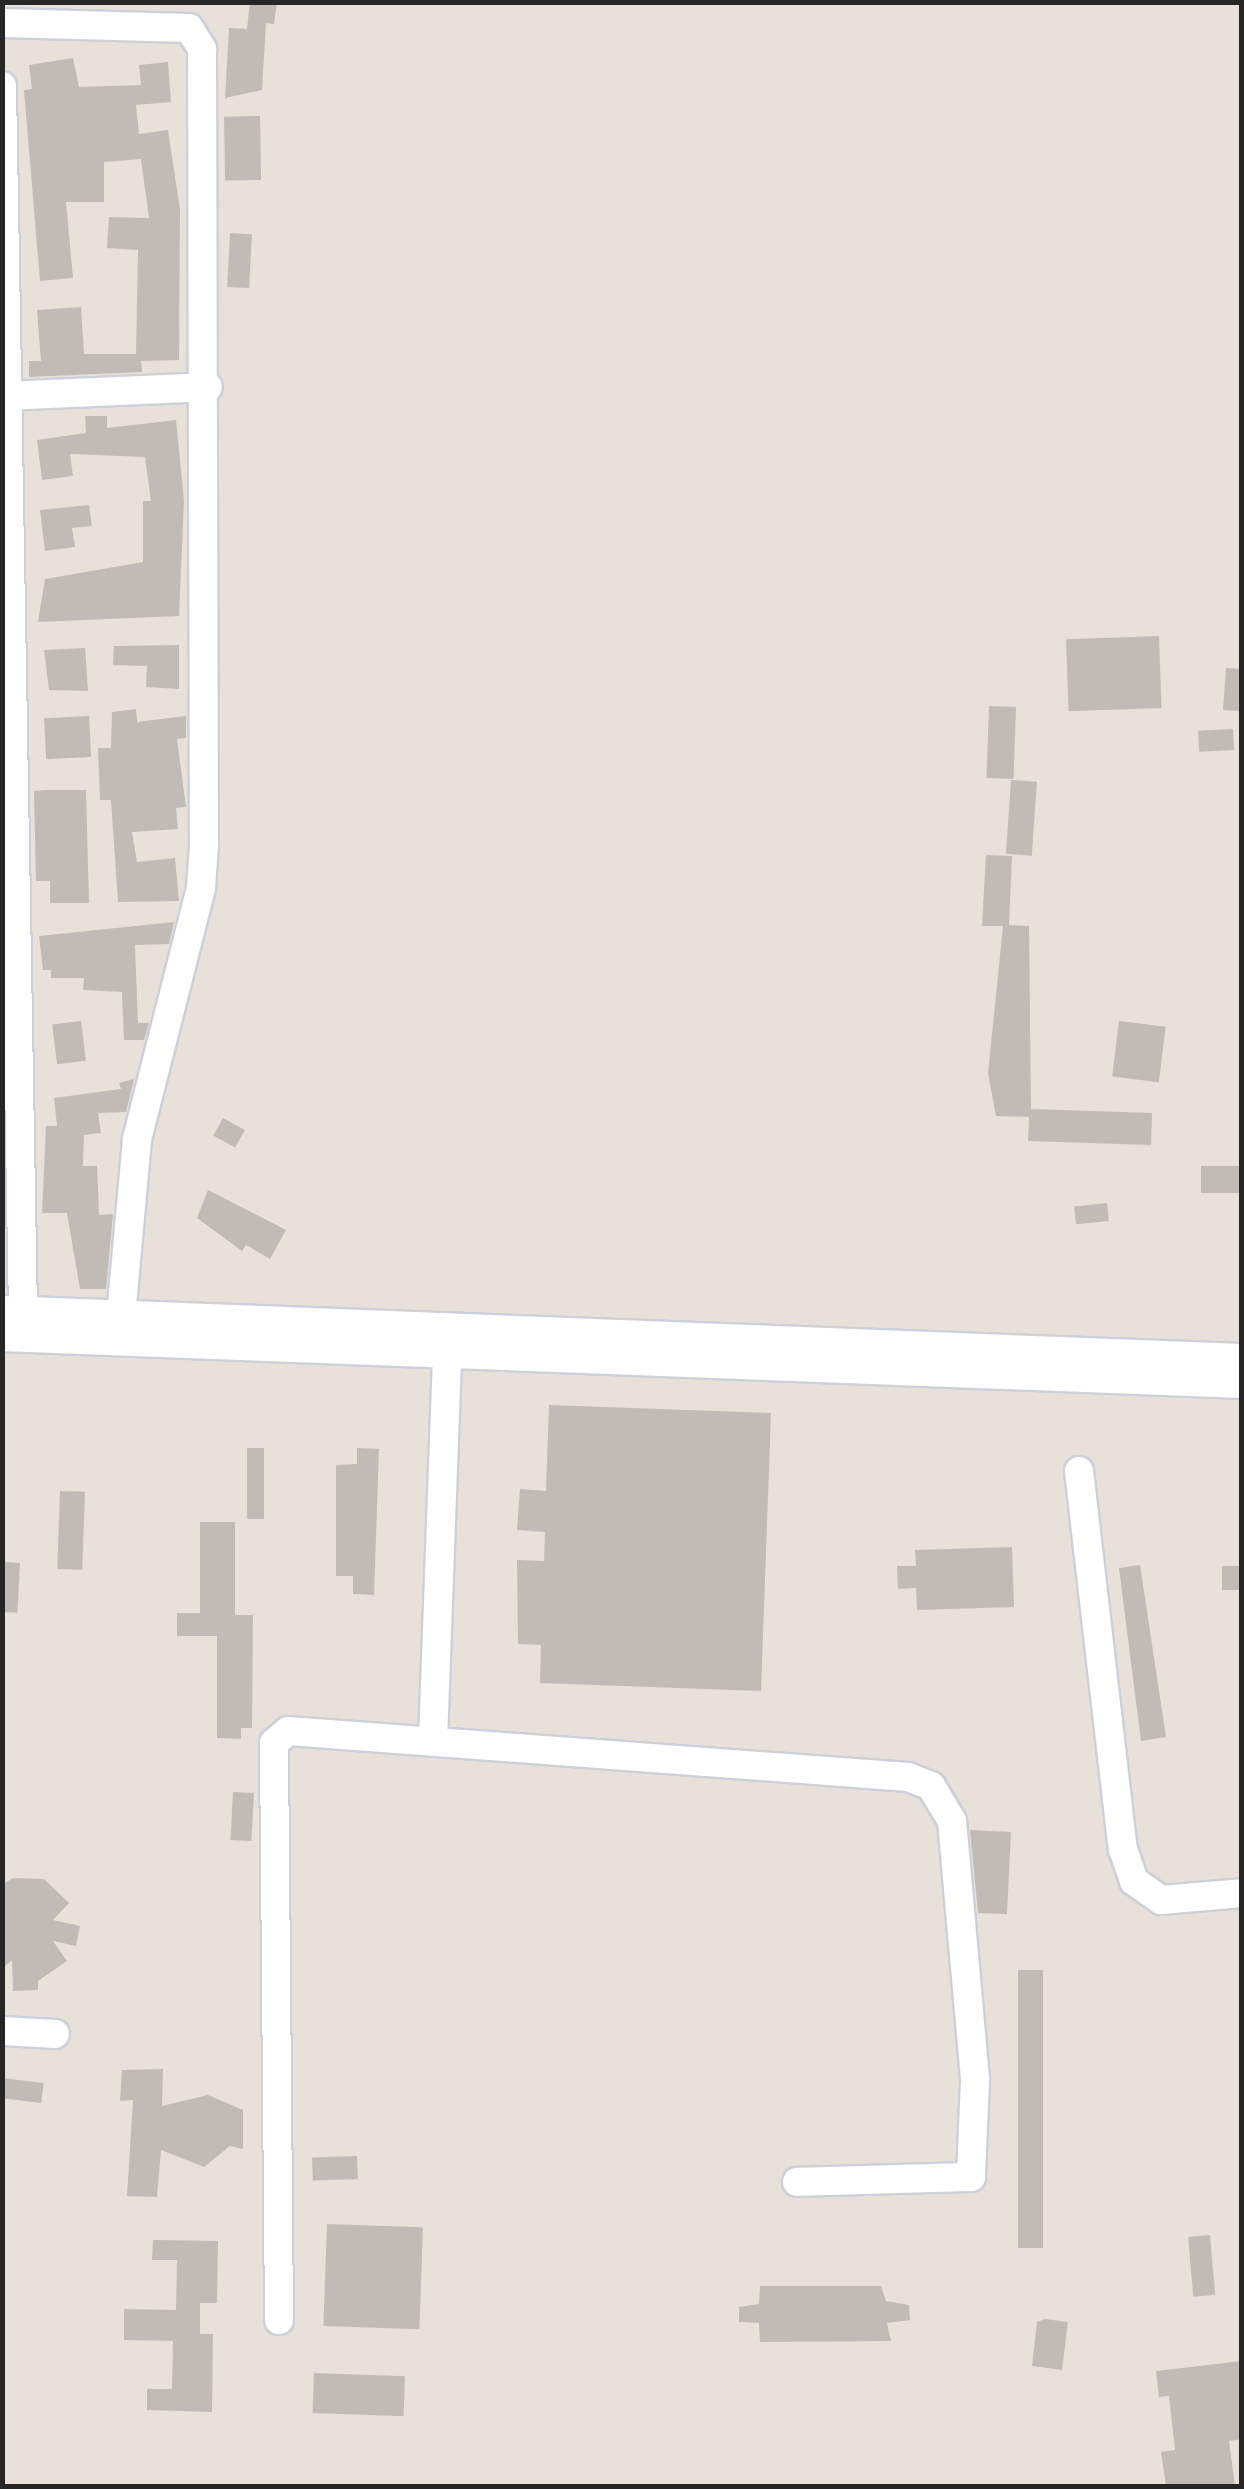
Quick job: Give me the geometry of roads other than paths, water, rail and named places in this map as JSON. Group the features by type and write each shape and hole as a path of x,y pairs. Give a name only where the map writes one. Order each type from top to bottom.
{"street":[{"path":"2,23 189,28 200,36 208,387 201,888 137,1140 122,1317"},
{"path":"2,86 13,1310 1242,1358"},
{"path":"7,396 208,387"},
{"path":"2,1337 1242,1384"},
{"path":"433,1740 447,1353"},
{"path":"1079,1471 1123,1849 1134,1880 1161,1900 1242,1893"},
{"path":"279,2320 274,1743 288,1732 908,1777 940,1796 952,1821 975,2080 971,2177 797,2182"},
{"path":"2,2030 55,2034"}]}
